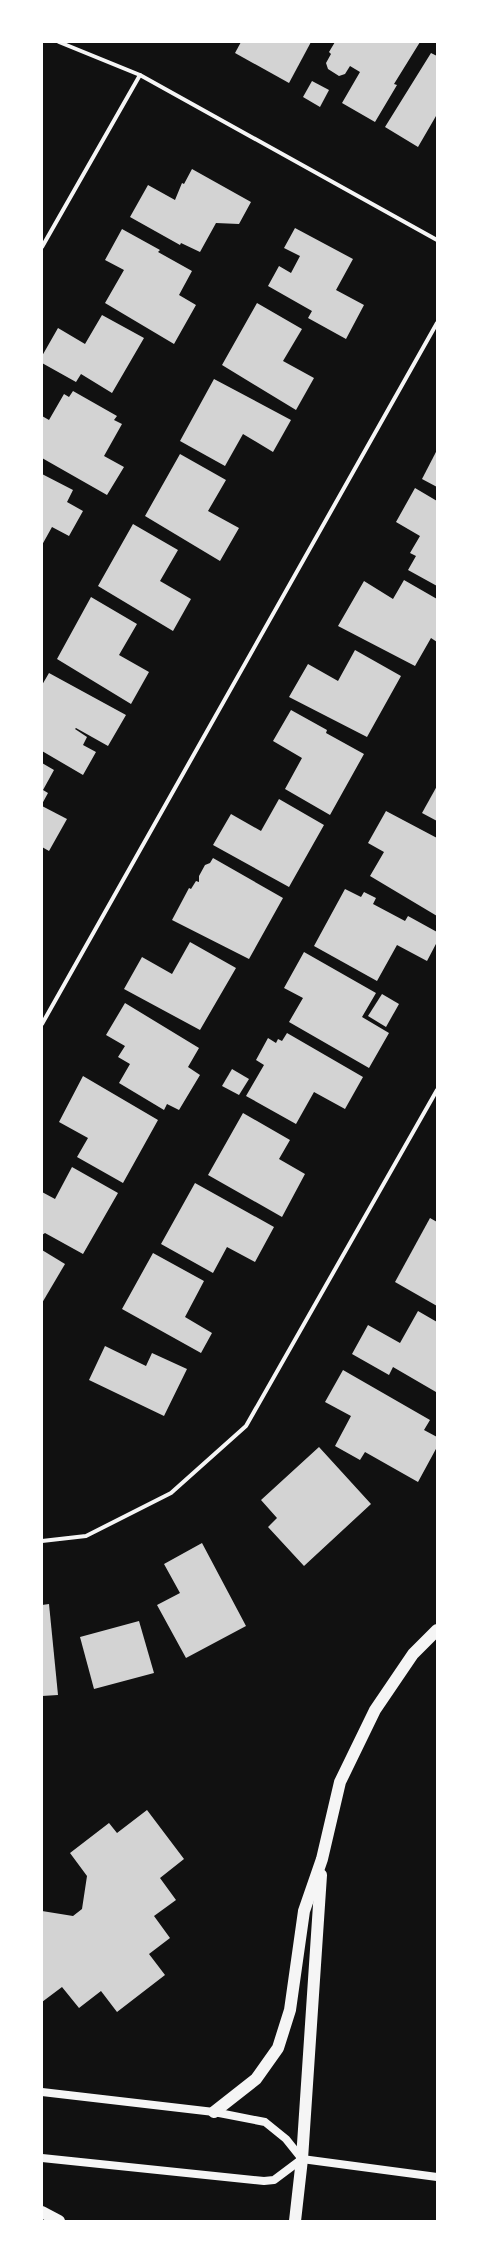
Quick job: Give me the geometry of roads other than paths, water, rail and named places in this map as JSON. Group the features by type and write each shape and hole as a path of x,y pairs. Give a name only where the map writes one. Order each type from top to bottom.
{"highway":[{"path":"214,2112 256,2079 278,2048 290,2010 304,1911 322,1859 340,1782 375,1710 413,1654 437,1630"},
{"path":"295,2221 302,2159 322,1859"},
{"path":"42,2212 59,2221"}],"main road":[{"path":"42,2092 214,2112 265,2122 286,2139 302,2159 437,2177"},
{"path":"42,2158 264,2181 274,2180 302,2159"}],"street":[{"path":"59,42 140,75 437,240"},
{"path":"42,247 140,75"},
{"path":"42,1024 437,323"},
{"path":"42,1541 86,1536 171,1493 246,1426 437,1090"}]}
